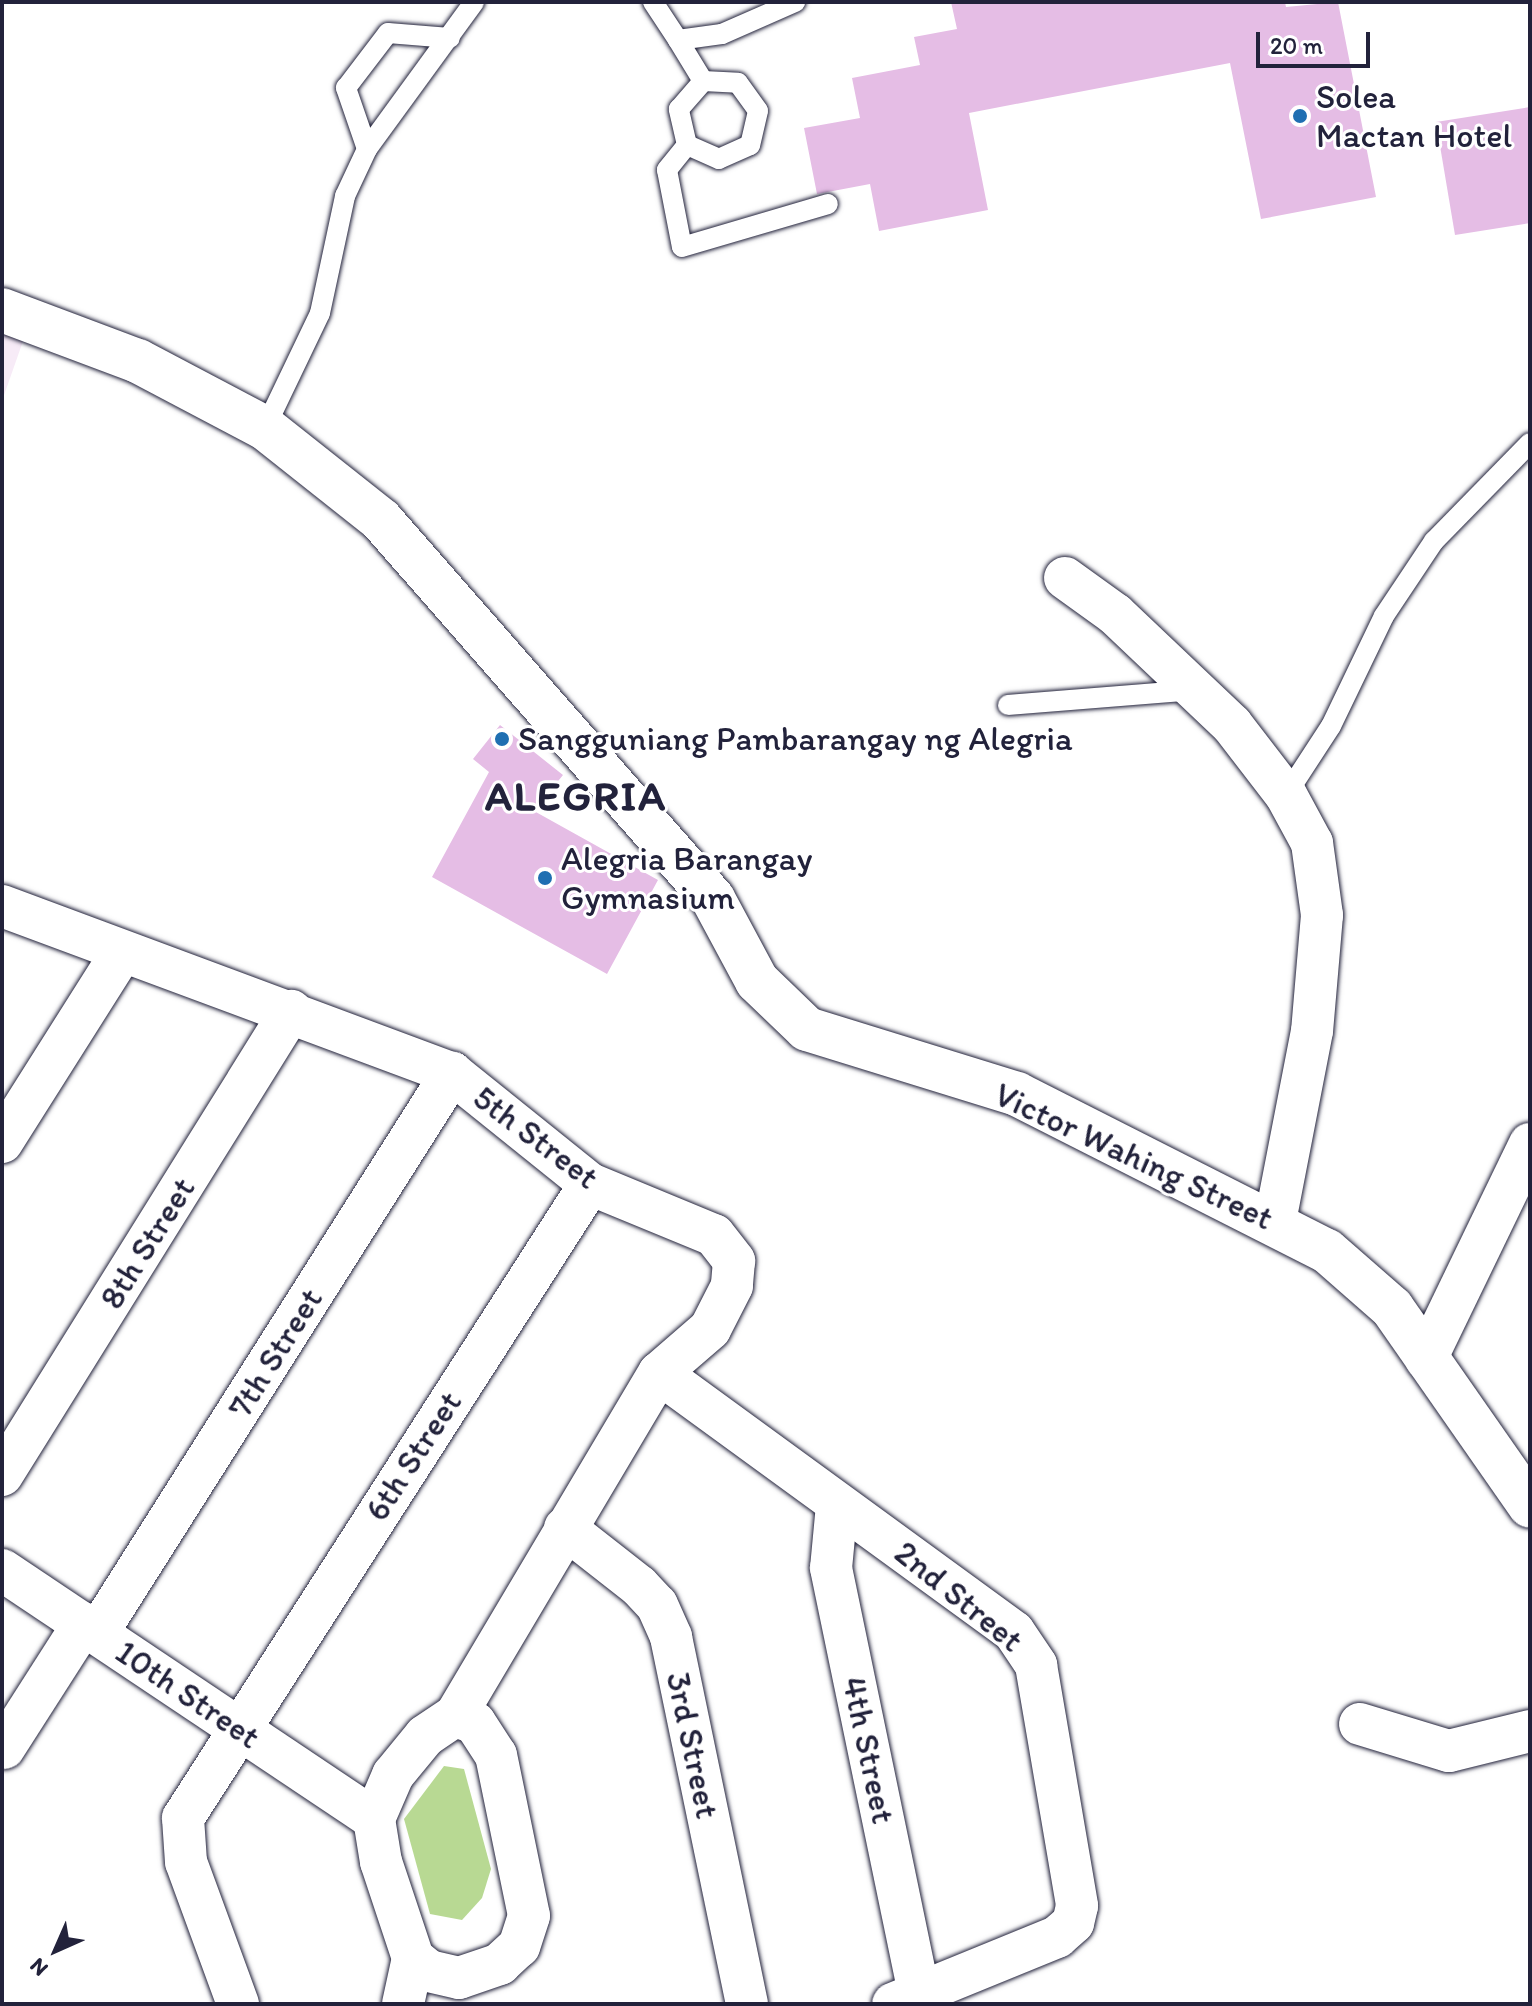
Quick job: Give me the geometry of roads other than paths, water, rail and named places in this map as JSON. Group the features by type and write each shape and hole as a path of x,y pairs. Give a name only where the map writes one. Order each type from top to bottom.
{"street":[{"name":"Victor Wahing Street","path":"2,310 138,361 265,428 381,520 713,899 757,981 807,1029 1017,1094 1275,1221 1327,1251 1392,1308 1530,1506"},
{"path":"1065,578 1115,614 1198,689 1286,795 1312,843 1322,915 1312,1031 1275,1221"},
{"name":"5th Street","path":"2,906 452,1073 590,1184 714,1235 734,1261 732,1286 710,1329 659,1373 455,1716"},
{"path":"2,1142 122,952"},
{"name":"8th Street","path":"2,1475 291,1011"},
{"name":"7th Street","path":"4,1748 91,1627 452,1073"},
{"path":"1426,1359 1530,1144"},
{"name":"6th Street","path":"238,2004 180,1838 183,1818 237,1728 590,1184"},
{"name":"2nd Street","path":"659,1373 1014,1632 1029,1651 1077,1906 1073,1923 1057,1937 906,1999"},
{"name":"4th Street","path":"837,1505 831,1568 906,1999"},
{"name":"3rd Street","path":"565,1528 639,1586 657,1605 671,1637 747,2004"},
{"name":"10th Street","path":"2,1570 374,1819"},
{"path":"403,2004 413,1958 381,1862 374,1819 393,1775 425,1736 455,1716 475,1723 496,1755 529,1916 519,1946 500,1964 456,1991 413,1958"},
{"path":"1360,1724 1449,1751 1530,1731"}],"lane":[{"path":"265,428 320,313 345,196 367,149 474,2"},
{"path":"653,2 703,81"},
{"path":"678,40 722,34 795,2"},
{"path":"367,149 346,88 388,33 450,38"},
{"path":"687,145 719,159 750,145 758,111 738,83 703,81"},
{"path":"687,145 679,109 703,81"},
{"path":"687,145 667,170 682,247 828,204"},
{"path":"1286,795 1331,726 1384,616 1434,541 1530,443"},
{"path":"1008,705 1198,689"}],"place":[{"name":"Solea Mactan Hotel","path":"1300,116"},
{"name":"Sangguniang Pambarangay ng Alegria","path":"502,739"},
{"name":"Alegria Barangay Gymnasium","path":"545,878"}],"district":[{"name":"ALEGRIA","path":"576,796"}]}
